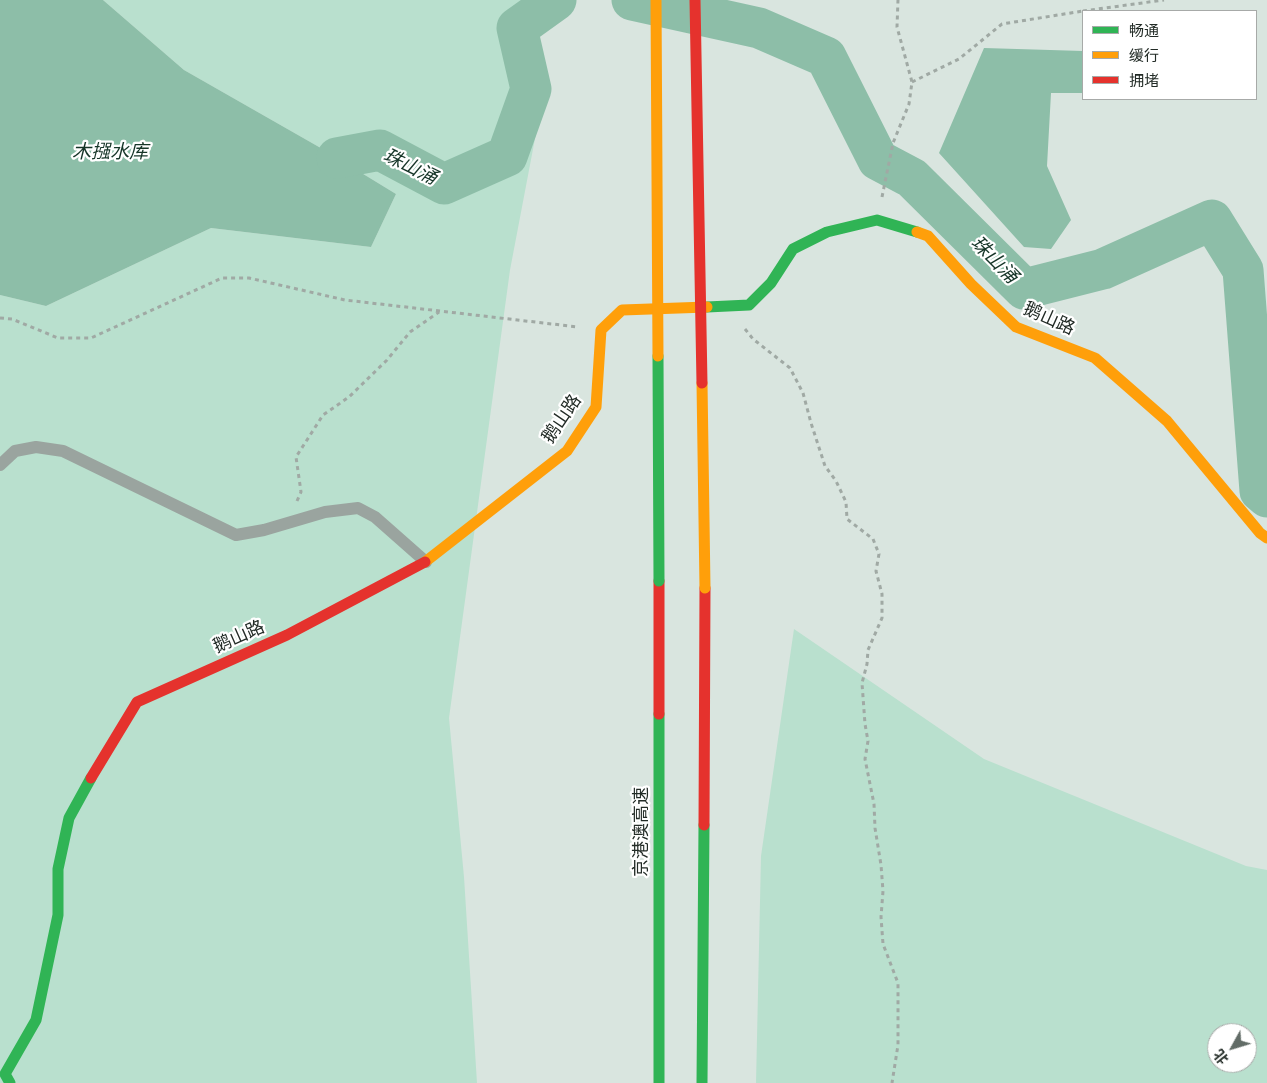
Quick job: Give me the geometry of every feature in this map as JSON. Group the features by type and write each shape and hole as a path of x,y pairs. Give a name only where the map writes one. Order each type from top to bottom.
{"main road":[{"name":"京港澳高速","path":"656,0 660,581 659,1083"},
{"path":"695,0 705,588 702,1083"},
{"path":"601,330 622,310 749,305 771,283 793,249 827,232 877,220"},
{"name":"鹅山路","path":"877,220 928,236 971,284 1016,327 1095,358 1167,422 1260,533 1267,538"},
{"name":"鹅山路","path":"10,1083 5,1074 36,1020 58,915 58,869 69,818 106,751 137,702 286,636 426,562 566,451 596,407 601,330"}],"lane":[{"path":"0,465 15,451 36,447 63,452 236,534 264,530 325,512 358,508 375,518 426,562"}],"path":[{"path":"877,220 893,143 909,104 912,82 897,27 898,0"},
{"path":"1090,10 1164,0"},
{"path":"912,82 959,59 1002,24 1082,11"},
{"path":"0,318 12,319 58,338 91,338 222,278 249,278 345,300 601,330"},
{"path":"749,305 740,324 753,339 790,368 803,392 825,466 836,481 846,502 847,519 873,539 879,554 876,571 882,594 882,618 868,650 867,664 862,683 864,717 868,741 865,759 874,804 875,828 881,865 883,944 898,983 898,1046 892,1083"},
{"path":"286,524 301,492 296,457 323,416 349,397 381,366 410,332 440,311"}],"shaded area":[{"path":"103,0 530,0 545,86 510,270 449,718 464,877 477,1083 0,1083 0,295 46,306 211,228 371,247 396,194 319,147 184,70"},
{"path":"794,629 984,759 1246,866 1267,870 1267,1083 756,1083 761,856"}],"water":[{"name":"木摾水库","path":"0,0 103,0 184,70 319,147 396,194 371,247 211,228 46,306 0,295"},
{"path":"984,48 1082,51 1082,93 1051,93 1047,166 1071,220 1051,249 1024,247 939,153"}],"waterway":[{"name":"珠山涌","path":"337,158 380,150 444,184 507,156 531,89 517,28 556,0"},
{"name":"珠山涌","path":"632,0 759,28 826,57 878,160 912,178 1024,289 1103,269 1212,220 1243,270 1260,491 1267,497"}],"traffic: fast":[{"path":"707,307 749,305 771,283 793,249 827,232 877,220 917,232"},
{"path":"658,356 659,581"},
{"path":"659,714 659,1083"},
{"path":"10,1083 5,1074 36,1020 58,915 58,869 69,818 91,778"},
{"path":"702,1083 704,825"}],"traffic: slow":[{"path":"656,0 658,356"},
{"path":"917,232 928,236 971,284 1016,327 1095,358 1167,421 1260,533 1267,538"},
{"path":"425,562 567,451 596,407 601,330 622,310 707,307"},
{"path":"702,383 705,588"}],"traffic: jam":[{"path":"695,0 702,383"},
{"path":"91,778 137,702 287,635 425,562"},
{"path":"659,581 659,714"},
{"path":"704,825 705,588"}]}
